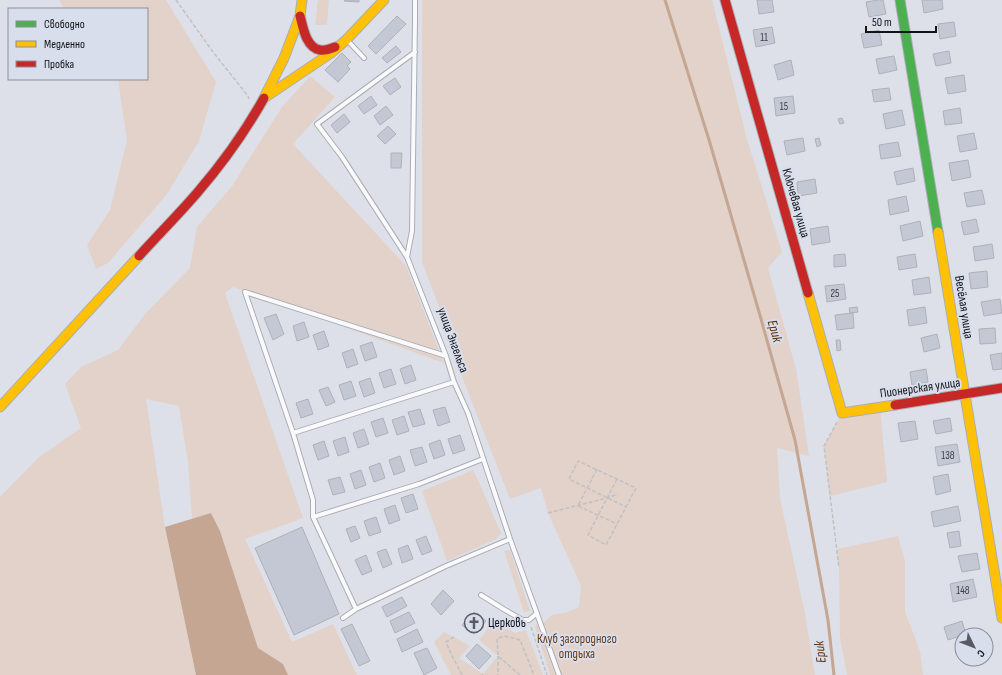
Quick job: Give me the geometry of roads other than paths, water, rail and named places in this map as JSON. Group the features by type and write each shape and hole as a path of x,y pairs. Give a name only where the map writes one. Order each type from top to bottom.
{"main road":[{"path":"0,407 197,193 234,146 255,114 284,58 300,16 302,0"},
{"path":"264,98 331,53 344,42 384,0"},
{"name":"Ключевая улица","path":"725,0 842,413"},
{"name":"Весёлая улица","path":"900,0 1002,618"},
{"path":"300,16 312,48 320,51 330,49 344,42"},
{"name":"Пионерская улица","path":"842,413 880,406 965,395 1002,388"}],"lane":[{"path":"407,257 412,231 415,52 414,0"},
{"path":"344,42 364,58"},
{"name":"улица Энгельса","path":"415,52 318,124 342,157 407,257 446,356 454,382 468,413 510,539 559,675"},
{"path":"356,609 313,517 313,500 293,433 245,292 446,356"},
{"path":"293,433 454,382"},
{"path":"313,517 419,484 483,459"},
{"path":"344,618 356,609 446,566 510,539"},
{"path":"481,595 523,620 529,620 537,613"}],"waterway":[{"name":"Ерик","path":"665,0 710,143 795,440 828,620 834,675"}],"place":[{"name":"Церковь","path":"474,623"}],"park label":[{"name":"Клуб загородного отдыха","path":"577,646"}]}
